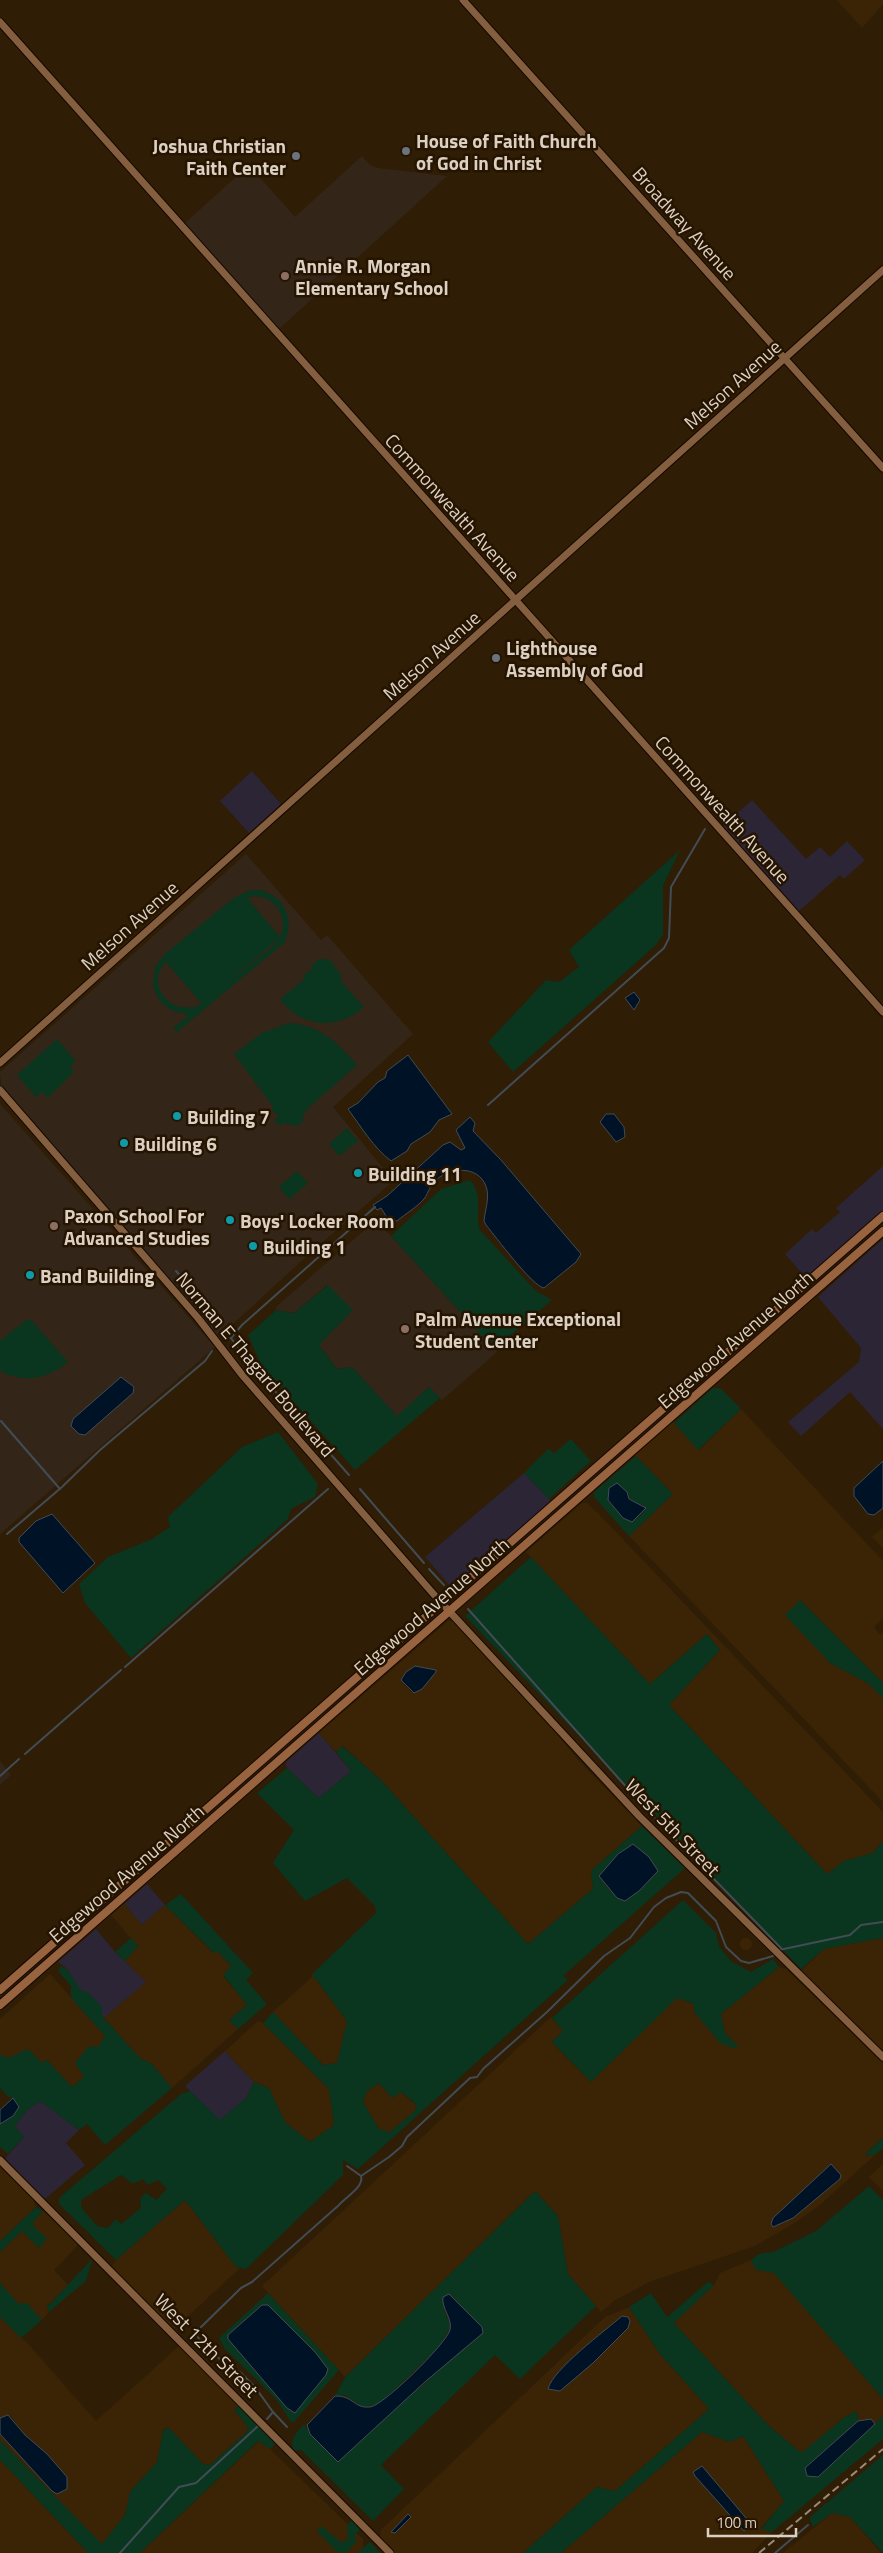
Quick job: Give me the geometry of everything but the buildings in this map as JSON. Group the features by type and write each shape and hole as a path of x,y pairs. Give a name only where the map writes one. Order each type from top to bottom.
{"main road":[{"name":"Edgewood Avenue North","path":"0,1990 883,1216"},
{"name":"Edgewood Avenue North","path":"0,2005 883,1231"}],"street":[{"name":"Broadway Avenue","path":"463,0 883,468"},
{"name":"Commonwealth Avenue","path":"0,22 883,1012"},
{"name":"Melson Avenue","path":"0,1063 883,270"},
{"name":"Norman E Thagard Boulevard","path":"0,1090 198,1318 243,1376 450,1612"},
{"name":"West 5th Street","path":"450,1612 640,1816 883,2057"},
{"name":"West 12th Street","path":"0,2160 390,2553"}],"shaded area":[{"path":"837,0 883,0 883,4 862,28"},
{"name":"Annie R. Morgan Elementary School","path":"362,156 370,165 378,168 447,176 279,329 185,223 249,165 295,217"},
{"path":"252,771 281,804 249,833 220,801"},
{"path":"752,800 806,859 820,847 830,857 847,841 865,860 844,879 840,875 799,911 723,826"},
{"path":"246,854 321,940 327,935 413,1034 333,1107 392,1179 389,1182 390,1184 310,1253 219,1337 1,1085 0,1072"},
{"name":"Paxon School For Advanced Studies","path":"0,1104 215,1347 0,1534"},
{"path":"883,1166 883,1210 806,1278 785,1254 812,1229 816,1233 840,1212 836,1208"},
{"name":"Palm Avenue Exceptional Student Center","path":"375,1221 497,1352 442,1400 429,1387 397,1417 352,1367 337,1369 319,1345 327,1285 294,1313 276,1310 277,1306"},
{"path":"883,1239 883,1429 850,1392 801,1436 788,1422 859,1362 861,1348 818,1297"},
{"path":"741,1409 883,1561 883,1618 874,1627 880,1635 883,1632 883,1683 800,1600 830,1663 869,1684 883,1698 883,1802 629,1536 673,1494 635,1455 673,1422 699,1450"},
{"path":"524,1473 551,1501 452,1588 425,1557"},
{"path":"582,1503 587,1503 599,1514 883,1812 883,1841 873,1853 844,1861 828,1875 669,1705 720,1650 707,1634 650,1684 526,1552"},
{"path":"883,1527 883,1548 872,1537"},
{"path":"448,1621 453,1621 557,1734 579,1761 642,1826 591,1871 593,1889 528,1944 381,1780 343,1746 336,1752 319,1733","holes":["415,1666 435,1670 436,1672 422,1689 411,1692 403,1683 402,1677"]},
{"path":"319,1733 351,1771 319,1798 287,1768 285,1763"},
{"path":"0,1761 11,1775 0,1785"},
{"path":"147,1884 165,1905 142,1925 124,1904"},
{"path":"124,1904 142,1925 165,1905 213,1953 217,1950 231,1967 223,1976 247,2005 229,2020 238,2029 172,2088 152,2064 140,2058 104,2018 146,1982 125,1961 138,1946 111,1915"},
{"path":"96,1929 115,1952 147,1982 104,2018 89,1993 81,1991 67,1969 58,1962"},
{"path":"744,1938 748,1938 752,1944 748,1950 744,1950 740,1946 740,1942"},
{"path":"883,1938 883,2055 800,1972 824,1949"},
{"path":"779,1967 786,1969 883,2063 883,2138 866,2153 867,2156 876,2154 821,2204 796,2222 755,2246 649,2282 614,2301 601,2312 568,2274 558,2216 535,2191 345,2377 262,2286 551,2017 563,2031 552,2042 591,2082 676,1998 694,2004 738,2046 725,2033 721,2014"},
{"path":"50,1974 105,2036 84,2077 72,2087 47,2060 42,2063 28,2049 8,2059 0,2055 0,2019"},
{"path":"312,1974 347,2021 337,2063 323,2065 273,2012 311,1978"},
{"path":"258,2021 263,2023 329,2089 334,2125 310,2142 285,2122 269,2088 254,2082 225,2051"},
{"path":"225,2051 254,2082 246,2098 220,2121 185,2086"},
{"path":"379,2083 392,2098 401,2092 415,2104 416,2110 390,2133 379,2129 363,2102 367,2091"},
{"path":"40,2101 79,2130 66,2143 85,2165 46,2198 42,2198 4,2160 24,2137 15,2126 27,2110"},
{"path":"883,2164 883,2191 869,2177"},
{"path":"0,2165 33,2198 36,2207 0,2241"},
{"path":"185,2200 236,2267 240,2268 173,2330 111,2268 116,2260"},
{"path":"43,2211 79,2244 54,2270 68,2285 47,2306 49,2312 42,2320 27,2304 19,2305 0,2283 0,2252 22,2231 39,2248 32,2223"},
{"path":"751,2260 757,2270 774,2272 883,2399 883,2416 875,2424 871,2419 858,2421 857,2411 846,2416 802,2454 767,2424 673,2322 714,2285 720,2273"},
{"path":"629,2307 660,2354 709,2409 615,2491 597,2487 523,2553 394,2553 380,2538 381,2530 605,2317"},
{"path":"0,2317 28,2344 96,2421 179,2346 239,2405 234,2410 246,2424 248,2431 210,2465 203,2464 168,2427 163,2430 157,2462 130,2492 125,2515 102,2545 0,2440 0,2434 52,2491 67,2477 47,2454 25,2435 11,2416 0,2418"},
{"path":"702,2432 730,2442 743,2436 784,2501 761,2528 772,2532 752,2553 561,2553"},
{"path":"259,2441 270,2449 363,2539 363,2553 140,2553"},
{"path":"0,2460 88,2553 0,2553"},
{"path":"832,2513 850,2517 881,2553 783,2553"}],"green space":[{"path":"680,850 663,886 663,935 656,945 513,1072 488,1042 546,980 559,982 579,967 569,950"},
{"path":"259,890 268,893 281,903 288,917 289,926 284,943 177,1032 173,1028 189,1015 173,1011 160,1002 153,987 155,967 165,954 234,898 248,891","holes":["254,896 269,900 279,909 283,922 280,937 247,898","278,939 273,946 223,986","166,962 202,1004 181,1007 172,1003 160,989 158,980 160,971"]},
{"path":"319,959 330,960 342,977 340,980 364,1007 354,1015 332,1023 309,1021 298,1016 280,999 305,979 303,976 312,969 311,966"},
{"path":"289,1023 310,1027 328,1036 357,1065 308,1108 302,1118 304,1120 297,1126 283,1123 280,1126 274,1120 279,1116 271,1109 273,1106 234,1054 262,1033"},
{"path":"57,1039 76,1061 70,1066 74,1072 48,1098 42,1092 36,1097 17,1075"},
{"path":"347,1128 358,1141 339,1156 329,1144"},
{"path":"297,1171 308,1183 289,1199 279,1187"},
{"path":"470,1180 477,1192 480,1230 536,1291 552,1300 494,1349 391,1236 441,1189"},
{"path":"328,1285 353,1310 319,1345 337,1369 352,1367 397,1416 429,1387 440,1398 355,1470 262,1367 248,1335 276,1310 294,1313"},
{"path":"26,1320 31,1320 68,1362 44,1376 35,1378 18,1377 0,1371 0,1341"},
{"path":"713,1388 720,1388 741,1409 698,1450 674,1423"},
{"path":"278,1432 318,1484 315,1497 291,1509 288,1519 131,1658 85,1603 79,1584 108,1557 152,1539 170,1527 168,1517 242,1447"},
{"path":"571,1439 591,1461 549,1499 524,1473 548,1449 554,1453"},
{"path":"636,1456 673,1494 629,1536 594,1497 594,1492","holes":["627,1492 633,1502 644,1505 644,1512 632,1522 623,1518 610,1502"]},
{"path":"531,1557 650,1684 707,1634 720,1650 669,1705 827,1874 844,1861 873,1853 883,1841 883,1938 824,1949 801,1969 465,1616"},
{"path":"800,1600 883,1683 883,1698 869,1684 830,1663 785,1615"},
{"path":"342,1746 381,1780 528,1944 593,1889 591,1871 642,1826 685,1868 563,1976 568,1980 358,2169 343,2160 343,2175 246,2269 236,2267 185,2200 116,2260 59,2204 59,2198 181,2094 190,2091 220,2120 246,2098 254,2082 269,2088 285,2122 310,2142 334,2125 329,2089 263,2023 273,2012 323,2065 337,2063 347,2021 312,1974 376,1913 375,1906 347,1878 305,1901 273,1863 294,1830 257,1793 287,1768 319,1798 351,1771 336,1752","holes":["655,1875 629,1899 610,1891 599,1876","379,2083 392,2098 401,2092 415,2103 416,2110 390,2132 379,2129 363,2102 367,2091","121,2175 133,2184 143,2179 148,2185 158,2180 167,2189 156,2200 146,2193 140,2198 141,2208 121,2224 116,2219 108,2228 97,2226 81,2207 81,2200"]},
{"path":"181,1894 253,1973 246,1980 267,2004 238,2029 229,2020 247,2005 223,1975 231,1966 217,1951 214,1953 165,1905"},
{"path":"683,1900 716,1933 719,1946 731,1961 751,1972 773,1959 779,1967 721,2014 725,2033 738,2046 736,2049 720,2043 694,2012 694,2004 677,1998 591,2082 552,2042 563,2031 552,2018"},
{"path":"131,1938 138,1946 125,1961 115,1952"},
{"path":"61,1966 67,1969 81,1990 89,1993 102,2007 102,2016 140,2058 152,2064 172,2088 105,2145 87,2124 79,2130 40,2101 27,2110 15,2126 24,2137 8,2154 0,2147 0,2124 13,2116 19,2107 12,2097 8,2097 0,2088 0,2055 8,2058 28,2049 42,2063 47,2060 72,2087 84,2077 75,2063 89,2046 98,2047 105,2036 71,1998 71,1986 58,1971"},
{"path":"883,2138 883,2148 876,2154 867,2156 866,2153"},
{"path":"869,2186 883,2200 883,2399 774,2273 756,2270 751,2260 759,2254 773,2252 816,2231"},
{"path":"535,2191 558,2216 568,2274 596,2306 520,2379 495,2355 381,2465 404,2489 373,2521 301,2450 294,2450 292,2443 294,2436 304,2424 310,2434 419,2389 482,2327 452,2296 444,2310 451,2327 439,2347 380,2404 363,2407 344,2395 335,2396 345,2377"},
{"path":"36,2207 43,2211 32,2224 47,2239 39,2248 22,2231 0,2252 0,2241"},
{"path":"93,2258 86,2281 49,2312 47,2307"},
{"path":"708,2282 714,2285 674,2323 767,2424 801,2453 846,2416 857,2411 858,2421 806,2467 818,2477 883,2416 883,2439 772,2532 761,2529 784,2501 743,2436 730,2442 702,2432 561,2553 523,2553 597,2487 615,2491 709,2409 660,2354 629,2307 651,2293 667,2317"},
{"path":"0,2283 19,2304 27,2303 42,2320 21,2338 0,2317"},
{"path":"268,2293 339,2370 294,2422 291,2422 276,2399 225,2349 219,2338","holes":["326,2375 309,2393 297,2411 287,2408 282,2399"]},
{"path":"239,2405 275,2444 270,2449 258,2441 140,2553 88,2553 0,2460 0,2440 102,2544 125,2515 130,2492 157,2462 163,2431 168,2427 203,2464 210,2465 248,2431 246,2424 234,2410"},
{"path":"883,2455 883,2553 850,2517 832,2513 813,2527 809,2518"},
{"path":"352,2519 360,2530 354,2536 357,2541 346,2553 337,2552 317,2531 321,2526 342,2543 348,2538 347,2526"},
{"path":"370,2542 380,2553 357,2553"}],"water":[{"path":"634,992 640,1000 634,1010 625,998"},
{"path":"408,1055 452,1114 439,1120 430,1132 411,1144 407,1151 391,1161 373,1143 348,1109 358,1103 378,1082 385,1078 387,1071"},
{"path":"606,1114 614,1114 624,1127 625,1137 616,1142 600,1122"},
{"path":"470,1117 475,1123 473,1131 501,1160 581,1254 576,1262 544,1288 531,1279 486,1225 484,1221 487,1190 484,1182 473,1173 459,1170 437,1179 421,1202 397,1221 388,1219 381,1208 377,1210 373,1205 387,1196 443,1145 450,1142 461,1150 465,1148 456,1130"},
{"path":"121,1377 134,1387 133,1393 85,1435 79,1434 71,1426 73,1419"},
{"path":"883,1461 883,1508 874,1515 868,1514 854,1496 854,1488"},
{"path":"617,1483 627,1492 629,1499 646,1508 632,1522 623,1518 608,1500 609,1488"},
{"path":"52,1514 95,1563 63,1593 19,1542 19,1538 36,1521"},
{"path":"415,1666 436,1670 436,1672 422,1689 414,1693 401,1680 406,1672"},
{"path":"633,1844 649,1857 658,1871 639,1891 625,1901 617,1898 599,1876 618,1854"},
{"path":"13,2098 19,2107 13,2116 0,2124 0,2110"},
{"path":"831,2164 841,2175 840,2179 793,2218 773,2227 771,2224 773,2218"},
{"path":"449,2294 482,2327 483,2333 426,2381 338,2462 310,2434 307,2425 335,2396 346,2398 360,2406 370,2407 387,2397 400,2386 438,2348 450,2330 450,2322 443,2301 443,2297"},
{"path":"262,2305 268,2305 315,2352 328,2369 326,2375 295,2413 287,2408 228,2339 228,2335"},
{"path":"622,2316 628,2317 630,2321 628,2328 593,2363 560,2391 548,2389 559,2371 569,2361"},
{"path":"8,2415 67,2477 67,2489 57,2494 52,2491 0,2434 0,2418"},
{"path":"871,2419 875,2424 818,2477 807,2476 805,2468 858,2421"},
{"path":"702,2466 751,2524 744,2531 695,2476 693,2472"},
{"path":"408,2514 411,2517 395,2533 391,2532"}],"waterway":[{"path":"488,1105 664,948 669,938 671,887 705,829"},
{"path":"231,1338 242,1325 375,1207"},
{"path":"176,1271 206,1305"},
{"path":"228,1334 245,1357 349,1475"},
{"path":"7,1534 62,1487 100,1450 205,1361 212,1351"},
{"path":"1,1421 60,1489"},
{"path":"125,1667 328,1489"},
{"path":"360,1489 424,1563"},
{"path":"429,1569 444,1585"},
{"path":"468,1609 645,1808 781,1948"},
{"path":"25,1754 121,1670"},
{"path":"0,1776 19,1759"},
{"path":"200,2340 197,2336 199,2329 241,2288 252,2282 354,2192 360,2184 361,2176 402,2146 407,2137 470,2078 477,2077 483,2069 547,2012 604,1956 630,1938 654,1907 666,1898 681,1892 688,1893 716,1921 726,1947 741,1961 749,1963 773,1956"},
{"path":"779,1950 850,1935 861,1925 883,1922"},
{"path":"347,2166 361,2176"},
{"path":"209,2350 233,2370 240,2372 255,2387 273,2412 267,2419"},
{"path":"273,2412 287,2427"},
{"path":"120,2553 179,2487 196,2483 258,2426"},
{"path":"775,2553 808,2525"}],"railway":[{"path":"759,2553 883,2449"}],"place":[{"name":"House of Faith Church of God in Christ","path":"406,151"},
{"name":"Joshua Christian Faith Center","path":"296,156"},
{"name":"Annie R. Morgan Elementary School","path":"285,276"},
{"name":"Lighthouse Assembly of God","path":"496,658"},
{"name":"Building 7","path":"177,1116"},
{"name":"Building 6","path":"124,1143"},
{"name":"Building 11","path":"358,1173"},
{"name":"Boys' Locker Room","path":"230,1220"},
{"name":"Paxon School For Advanced Studies","path":"54,1226"},
{"name":"Building 1","path":"253,1246"},
{"name":"Band Building","path":"30,1275"},
{"name":"Palm Avenue Exceptional Student Center","path":"405,1329"}]}
